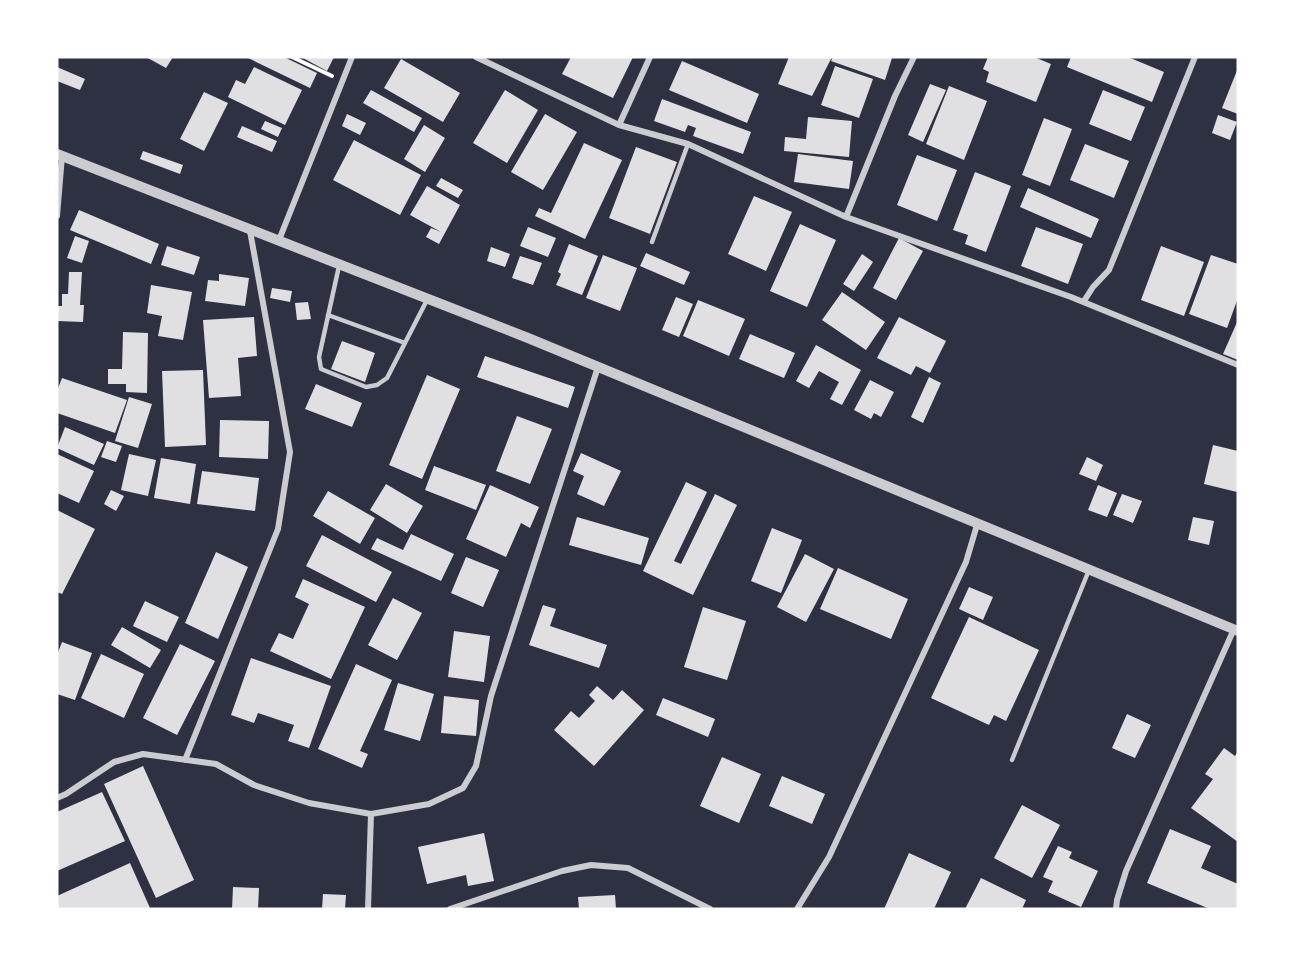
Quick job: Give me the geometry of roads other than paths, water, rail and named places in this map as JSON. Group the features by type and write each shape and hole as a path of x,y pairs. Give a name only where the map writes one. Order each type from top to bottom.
{"street":[{"path":"279,240 352,57"},
{"path":"476,57 619,125 688,144 846,217 1084,301 1238,365"},
{"path":"619,125 650,57"},
{"path":"846,217 895,96 914,57"},
{"path":"1084,301 1108,270 1195,57"},
{"path":"57,216 60,155 598,367 1236,630 1126,871 1116,909"},
{"path":"185,760 278,529 288,472 290,452 250,231"},
{"path":"57,798 114,762 143,754 216,764 254,784 309,803 371,814 429,804 463,788 476,766 491,696 598,367"},
{"path":"797,909 834,847 966,562 977,525"},
{"path":"368,909 371,814"},
{"path":"450,909 562,871 591,865 628,868 710,909"}],"lane":[{"path":"652,242 688,144"},
{"path":"340,264 319,357 321,369 366,387 377,385 387,378 427,300"},
{"path":"328,315 405,343"},
{"path":"1012,760 1089,570"}]}
